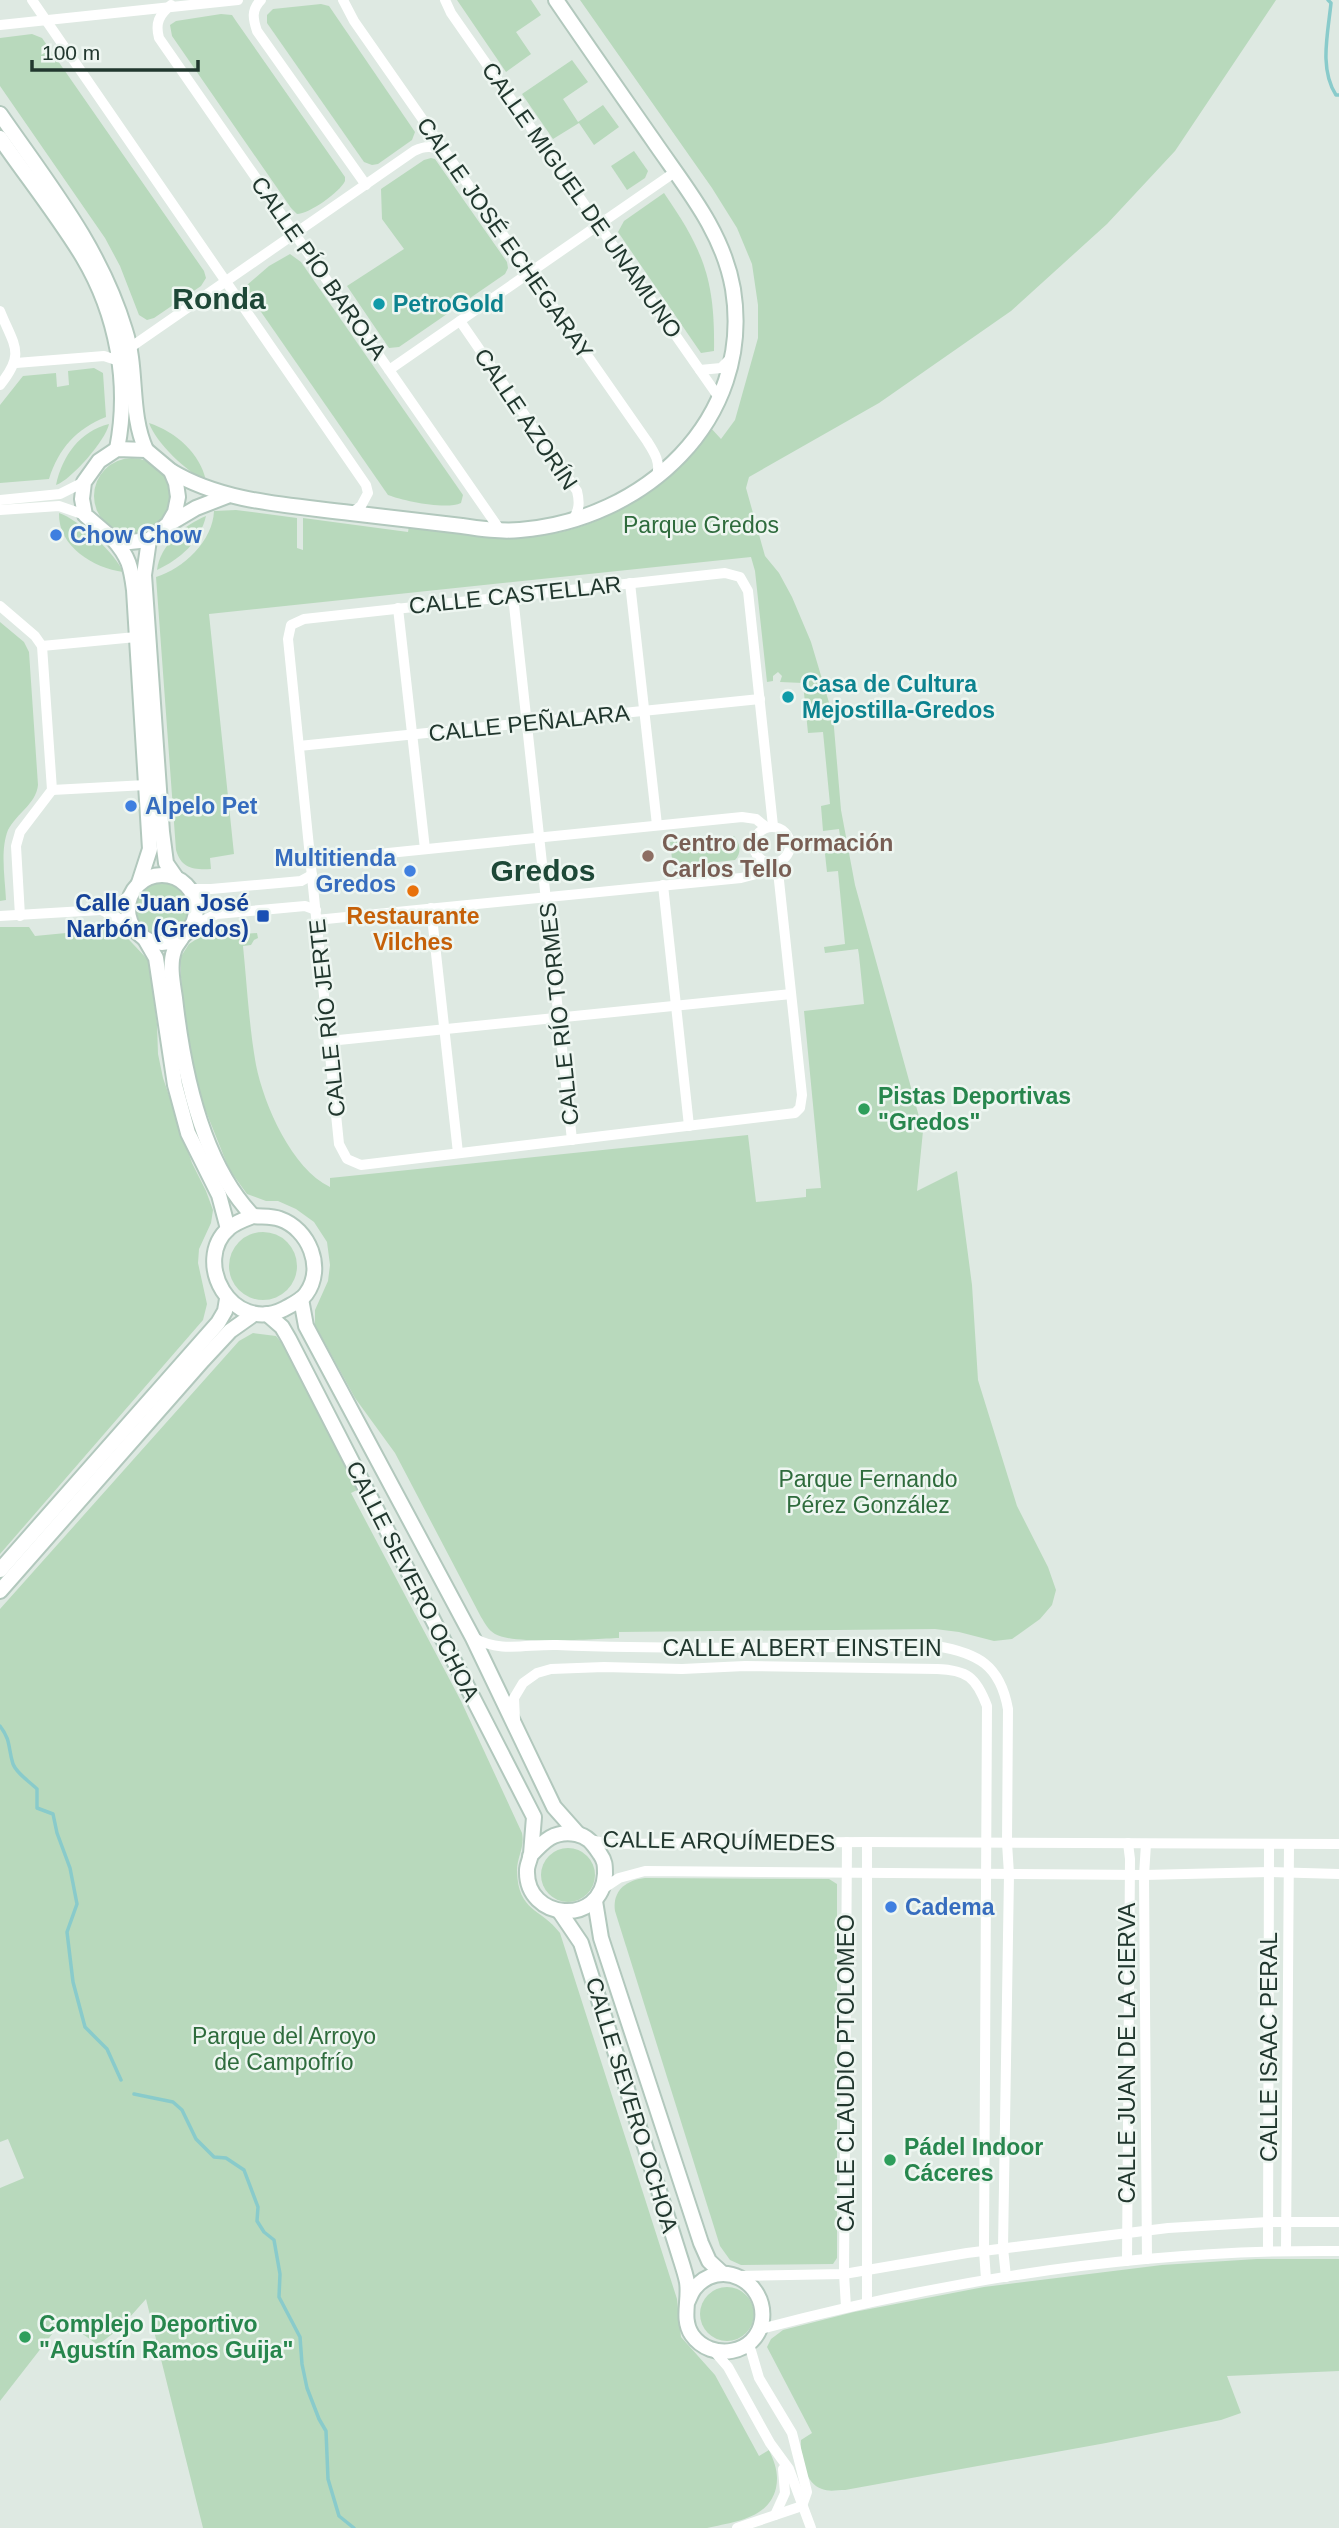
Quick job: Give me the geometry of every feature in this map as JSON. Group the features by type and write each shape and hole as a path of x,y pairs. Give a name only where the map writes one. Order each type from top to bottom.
{"main road":[{"path":"0,114 94,254 115,295 131,347 135,415 139,434 146,450 171,471 227,496 500,530 542,528 573,520 613,504 656,479 695,440 720,399 731,359 734,316 733,291 728,269 710,224 556,0"},
{"path":"0,138 84,258 103,301 119,361 123,413 117,449"},
{"path":"146,450 117,449 99,461 84,482 82,499 85,515 113,539 124,551 131,565 150,849 128,912 131,924 145,939 156,958 175,1085 188,1133 219,1195 228,1229"},
{"path":"168,524 176,512 178,497 171,471"},
{"path":"113,539 130,542 149,540 168,524 196,508 227,496"},
{"path":"149,540 144,575 166,863 175,876 191,889 197,909 193,925 174,950 171,971 178,1026 189,1081 204,1130 232,1190 253,1216"},
{"path":"135,889 155,875 175,876"},
{"path":"145,939 155,943 169,943 182,937"},
{"path":"0,1591 230,1331 261,1314 280,1311 301,1299 312,1281 314,1266 306,1239 293,1225 278,1218 253,1216 228,1229 218,1246 215,1262 218,1286 227,1299 261,1314"},
{"path":"0,1570 218,1323 225,1311 227,1299"},
{"name":"CALLE SEVERO OCHOA","path":"301,1299 306,1325 473,1638 554,1807 584,1837"},
{"name":"CALLE SEVERO OCHOA","path":"261,1314 282,1327 289,1339 534,1816 530,1856"},
{"path":"561,1833 584,1837 605,1861 604,1888 595,1901 586,1907 560,1912 543,1905 531,1891 527,1871 530,1856 547,1838 561,1833"},
{"name":"CALLE SEVERO OCHOA","path":"595,1901 601,1938 701,2243 709,2260 730,2275"},
{"name":"CALLE SEVERO OCHOA","path":"560,1912 581,1943 678,2251 688,2285 687,2303"},
{"path":"730,2275 755,2288 764,2308 761,2329 749,2344 733,2352 715,2352 701,2345 691,2333 686,2319 687,2303 694,2289 707,2278 730,2275"}],"street":[{"path":"33,0 366,485 368,493 365,500 352,513"},
{"path":"0,25 237,0"},
{"path":"261,0 255,8 253,19 257,32 366,185"},
{"name":"CALLE JOSÉ ECHEGARAY","path":"343,0 354,21 655,455 659,469 656,479"},
{"name":"CALLE MIGUEL DE UNAMUNO","path":"445,0 451,13 720,399"},
{"name":"CALLE PÍO BAROJA","path":"171,5 160,14 156,28 159,38 500,530"},
{"path":"131,347 422,147 433,146 445,152"},
{"path":"389,370 675,172"},
{"path":"0,311 16,352 16,363 0,384"},
{"name":"CALLE AZORÍN","path":"460,321 577,491 580,500 573,520"},
{"path":"16,363 104,356 119,361"},
{"path":"700,370 721,368 731,359"},
{"path":"0,500 60,494 84,482"},
{"path":"0,510 59,506 85,515"},
{"name":"CALLE CASTELLAR","path":"291,625 304,620 398,608 725,573 740,577 748,591 760,699"},
{"path":"630,583 657,825"},
{"name":"CALLE RÍO TORMES","path":"513,596 572,1140"},
{"path":"0,606 35,636 42,646 52,790 20,832 16,846 20,916"},
{"path":"398,608 425,849"},
{"name":"CALLE RÍO JERTE","path":"291,625 288,639 340,1144 347,1159 360,1165 458,1153"},
{"path":"42,646 135,637"},
{"path":"760,699 769,827"},
{"name":"CALLE PEÑALARA","path":"299,746 760,699"},
{"path":"52,790 146,785"},
{"path":"193,925 217,914 305,906 316,915 431,908 753,876 787,855 790,842 784,831 769,827 756,819 742,817 310,861"},
{"path":"769,827 755,837 754,847 760,859 774,862"},
{"path":"431,908 458,1153 784,1115 795,1113 800,1108 802,1095 774,862"},
{"path":"191,889 211,890 301,881 312,875"},
{"path":"663,885 689,1126"},
{"path":"0,916 101,910 118,904 135,889"},
{"path":"101,910 131,924"},
{"path":"329,1041 791,994"},
{"name":"CALLE ALBERT EINSTEIN","path":"473,1638 503,1648 538,1645 936,1646 972,1654 998,1678 1008,1709 1007,1843"},
{"name":"CALLE ALBERT EINSTEIN","path":"515,1724 514,1698 523,1683 537,1673 551,1669 745,1666 958,1670 972,1678 981,1690 987,1706 987,1843"},
{"name":"CALLE ARQUÍMEDES","path":"584,1837 609,1844 1339,1844"},
{"name":"CALLE ARQUÍMEDES","path":"847,1842 847,1872"},
{"name":"CALLE ARQUÍMEDES","path":"867,1842 867,1872"},
{"path":"986,2279 987,1843"},
{"path":"1006,2277 1003,2248 1009,1874 1007,1843"},
{"path":"1128,1843 1128,1874"},
{"path":"1144,1875 1146,1844"},
{"path":"1289,1844 1289,1873"},
{"path":"1269,1845 1269,1872"},
{"name":"CALLE ARQUÍMEDES","path":"604,1888 619,1878 645,1871 1339,1874"},
{"name":"CALLE CLAUDIO PTOLOMEO","path":"846,2307 847,1872"},
{"name":"CALLE CLAUDIO PTOLOMEO","path":"867,1872 867,2303"},
{"name":"CALLE ISAAC PERAL","path":"1268,2251 1269,1872"},
{"name":"CALLE ISAAC PERAL","path":"1286,2250 1289,1873"},
{"name":"CALLE JUAN DE LA CIERVA","path":"1127,2261 1128,1874"},
{"name":"CALLE JUAN DE LA CIERVA","path":"1144,1875 1147,2259"},
{"path":"730,2275 844,2274 1003,2248 1146,2230 1268,2222 1339,2222"},
{"path":"761,2329 846,2307 986,2279 1147,2259 1286,2250 1339,2251"},
{"path":"749,2344 759,2378 792,2433 807,2492 802,2506"},
{"path":"715,2352 741,2388 770,2443 789,2469 811,2528"},
{"path":"779,2455 792,2451 796,2446"},
{"path":"775,2515 785,2493 785,2476 779,2455"},
{"path":"737,2528 802,2506"}],"green space":[{"path":"457,0 531,0 541,15 516,32 531,54 506,72"},
{"path":"580,0 1276,0 1175,151 1107,224 1011,311 879,403 749,477 746,488 765,556 779,573 792,597 811,642 833,716 841,810 855,885 923,1131 917,1191 957,1171 972,1285 978,1380 1017,1506 1048,1567 1056,1590 1052,1605 1040,1619 1012,1639 994,1641 935,1629 619,1632 619,1638 554,1640 518,1639 495,1634 481,1617 395,1453 355,1398 315,1325 315,1310 328,1281 330,1265 327,1242 314,1222 296,1209 278,1201 266,1201 247,1194 229,1169 203,1104 193,1067 183,1015 180,958 189,944 212,929 241,929 243,934 257,933 258,938 251,945 243,946 250,1020 260,1081 273,1116 292,1151 316,1178 330,1187 330,1178 748,1135 756,1202 806,1197 806,1189 821,1188 804,1011 864,1004 859,955 858,949 825,953 824,947 845,944 838,871 827,872 824,845 841,843 839,829 823,831 821,806 830,804 823,732 808,733 803,683 780,682 782,676 778,672 773,676 773,681 767,682 755,571 751,557 209,614 234,854 210,858 211,869 199,869 189,867 181,861 176,850 156,577 176,568 195,552 208,533 214,511 236,510 297,518 297,548 303,550 303,518 408,532 409,526 489,537 538,536 589,524 636,500 658,485 677,467 710,427 721,439 735,420 758,338 758,305 752,264 737,228 712,188"},
{"path":"321,4 329,6 415,132 412,140 378,164 364,162 267,23 267,15 273,9"},
{"path":"221,14 232,15 345,177 342,186 324,202 302,213 297,214 291,208 172,36 170,25 176,21"},
{"path":"32,34 42,38 204,271 206,278 201,286 154,318 147,320 139,315 120,266 105,238 0,86 0,38"},
{"path":"572,60 588,82 563,99 578,122 603,105 619,127 594,145 579,123 553,139 522,94"},
{"path":"634,151 648,171 645,178 627,190 611,166"},
{"path":"431,158 435,159 507,262 508,268 505,274 399,347 389,348 347,286 404,249 382,219 381,189"},
{"path":"664,193 689,232 704,267 712,305 714,351 701,353 618,232 624,221"},
{"path":"290,254 301,262 463,495 461,503 436,505 388,495 248,293 247,285 269,266"},
{"path":"94,368 103,373 106,417 86,427 70,441 58,458 49,479 0,483 0,405 23,376 56,373 57,387 69,385 68,371"},
{"path":"149,423 168,432 185,445 198,461 206,481 173,456 158,439"},
{"path":"109,424 102,440 87,459 70,476 56,485 63,464 74,446 89,432"},
{"path":"132,458 146,461 159,469 167,482 170,496 167,510 159,523 146,531 132,534 118,531 105,523 97,510 94,496 97,482 105,469 118,461"},
{"path":"59,513 96,538 113,556 123,572 90,561 71,546 60,525"},
{"path":"206,516 199,534 188,549 157,570 163,552 174,537"},
{"path":"0,622 24,642 29,652 38,785 34,798 8,830 4,855 6,900 0,901"},
{"path":"734,836 739,848 735,860 673,867 670,842"},
{"path":"162,883 172,885 180,891 186,899 186,919 180,927 172,933 162,935 152,933 144,927 138,919 136,909 138,899 144,891 152,885"},
{"path":"0,927 29,927 35,936 118,928 149,961 158,1054 163,1078 192,1163 213,1210 211,1223 199,1249 198,1263 207,1304 203,1320 0,1554"},
{"path":"256,1232 270,1232 282,1237 292,1247 297,1266 292,1285 282,1295 270,1300 256,1300 244,1295 234,1285 229,1273 229,1259 234,1247 244,1237"},
{"name":"Parque del Arroyo de Campofrío","path":"253,1333 276,1336 289,1352 361,1488 351,1493 461,1701 522,1833 517,1871 521,1894 532,1908 560,1933 677,2299 681,2337 715,2375 759,2456 769,2450 775,2464 777,2483 772,2498 758,2513 749,2517 707,2528 203,2528 146,2299 120,2328 98,2345 63,2320 0,2401 0,2188 24,2178 8,2139 0,2142 0,1609 239,1341"},
{"path":"568,1848 587,1856 595,1875 587,1894 568,1902 549,1894 541,1875 549,1856"},
{"path":"645,1878 829,1879 837,1884 837,2258 833,2264 741,2265 730,2260 720,2246 615,1911 618,1892 626,1884"},
{"path":"1257,2259 1339,2259 1339,2371 1227,2376 1241,2413 1221,2420 1106,2443 845,2490 822,2489 807,2475 802,2461 801,2440 812,2433 767,2347 771,2339 783,2330 854,2312 984,2287 1162,2265"},
{"path":"727,2287 746,2295 754,2314 746,2333 727,2341 708,2333 700,2314 708,2295"}],"waterway":[{"path":"1328,0 1331,3 1326,62 1331,85 1336,95 1339,95"},
{"path":"0,1726 8,1740 15,1768 37,1789 37,1808 53,1814 70,1868 77,1904 67,1932 73,1982 85,2027 107,2049 121,2080"},
{"path":"134,2094 173,2102 182,2110 196,2139 214,2157 226,2158 244,2170 258,2207 257,2221 264,2232 274,2240 280,2274 279,2297 300,2337 307,2388 326,2431 328,2479 339,2516 354,2528"}],"place":[{"name":"PetroGold","path":"379,304"},
{"name":"Chow Chow","path":"56,535"},
{"name":"Casa de Cultura Mejostilla-Gredos","path":"788,697"},
{"name":"Alpelo Pet","path":"131,806"},
{"name":"Centro de Formación Carlos Tello","path":"648,856"},
{"name":"Multitienda Gredos","path":"410,871"},
{"name":"Restaurante Vilches","path":"413,891"},
{"name":"Calle Juan José Narbón (Gredos)","path":"263,916"},
{"name":"Pistas Deportivas \"Gredos\"","path":"864,1109"},
{"name":"Cadema","path":"891,1907"},
{"name":"Pádel Indoor Cáceres","path":"890,2160"},
{"name":"Complejo Deportivo \"Agustín Ramos Guija\"","path":"25,2337"}],"district":[{"name":"Ronda","path":"219,298"},
{"name":"Gredos","path":"543,870"}],"park label":[{"name":"Parque Gredos","path":"701,525"},
{"name":"Parque Fernando Pérez González","path":"868,1492"}]}
